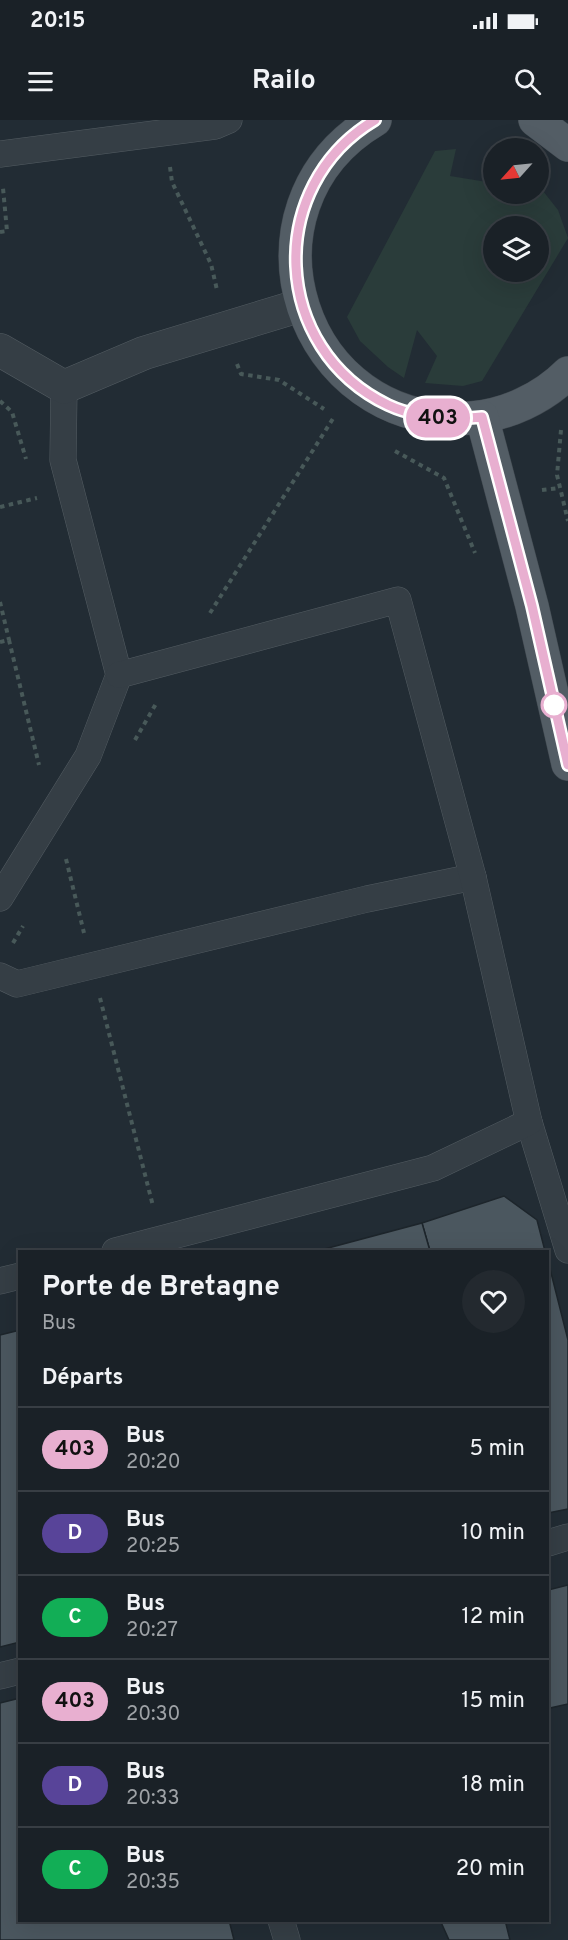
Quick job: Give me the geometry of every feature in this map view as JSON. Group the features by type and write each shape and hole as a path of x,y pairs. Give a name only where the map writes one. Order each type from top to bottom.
{"main road":[{"path":"375,120 360,129 337,150 319,174 307,197 299,223 295,251 296,280 302,304 317,340 337,366 361,389 389,405 419,415 451,420 482,417 509,410 535,399 568,373"},
{"path":"535,120 568,145"},
{"path":"482,417 532,606 568,765"}],"street":[{"path":"0,351 63,387 144,353 302,304"}],"lane":[{"path":"0,154 215,126 229,120"},
{"path":"0,898 88,756 119,675 63,460 63,387"},
{"path":"119,675 398,600 473,877 529,1122 568,1250"},
{"path":"0,976 17,984 367,899 473,877"},
{"path":"119,1250 433,1168 529,1122"},
{"path":"0,1281 18,1276"},
{"path":"549,1543 568,1537"},
{"path":"0,1676 18,1672"},
{"path":"282,1922 286,1940"}],"path":[{"path":"166,133 171,182 211,264 225,329 240,374 279,380 344,421"},
{"path":"0,401 12,412 28,466"},
{"path":"564,424 560,432 556,475 568,521"},
{"path":"389,447 444,478 477,559"},
{"path":"0,507 37,498 34,488"},
{"path":"0,602 9,640"}],"shaded area":[{"path":"456,149 450,176 483,181 483,204 549,204 549,199 558,210 568,238 549,270 549,216 483,216 483,282 542,282 482,381 463,386 425,383 437,356 417,330 404,378 388,367 360,341 347,317 435,151"}],"building":[{"path":"504,1196 537,1220 545,1250 430,1250 422,1223"},
{"path":"422,1223 430,1250 321,1250"},
{"path":"549,1265 568,1340 568,1509 549,1513"},
{"path":"18,1330 18,1642 0,1647 0,1335"},
{"path":"568,1585 568,1704 550,1708 549,1704 549,1590"},
{"path":"18,1698 18,1922 230,1922 234,1940 0,1940 0,1703"},
{"path":"441,1922 506,1922 510,1940 449,1940"}],"bus line":[{"name":"403","path":"375,120 360,129 337,150 319,174 307,197 299,223 295,251 296,280 302,304 317,340 337,366 361,389 389,405 419,415 451,420 482,417 532,606 568,765"}]}
